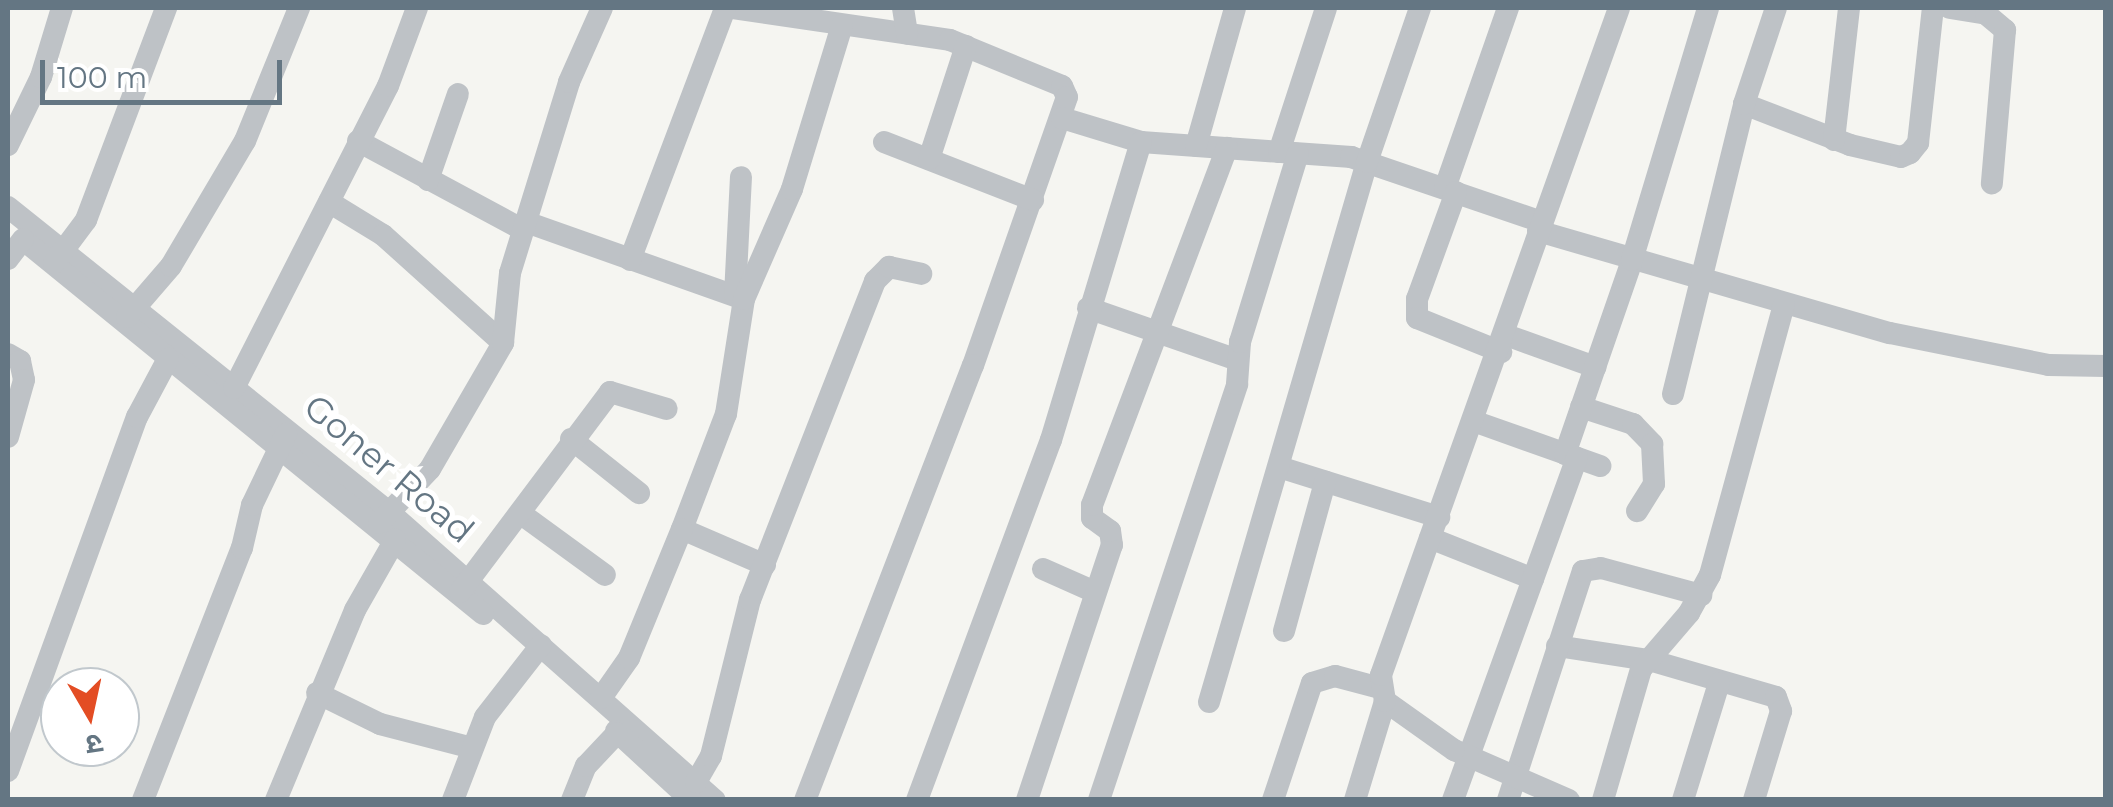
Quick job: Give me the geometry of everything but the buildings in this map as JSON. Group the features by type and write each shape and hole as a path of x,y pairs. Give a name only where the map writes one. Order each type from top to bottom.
{"street":[{"path":"8,145 40,77 62,8"},
{"path":"59,258 86,220 166,8"},
{"path":"129,314 171,266 245,142 299,8"},
{"path":"234,388 329,202 417,8"},
{"path":"280,798 318,693 387,526 430,469 503,342 510,272 569,82 602,8"},
{"path":"630,260 725,8"},
{"path":"734,8 966,46 1062,86 1067,97 1033,200 805,800"},
{"path":"903,8 907,34"},
{"path":"1196,146 1234,8"},
{"path":"1099,800 1237,384 1236,360 1326,8"},
{"path":"1210,702 1367,162 1420,8"},
{"path":"1508,8 1417,299 1418,318 1595,367"},
{"path":"1355,800 1383,694 1435,528 1476,422 1540,227 1619,8"},
{"path":"1454,800 1533,578 1581,406 1632,260 1708,8"},
{"path":"1673,394 1744,104 1776,8"},
{"path":"1834,140 1850,8"},
{"path":"1744,104 1834,140 1901,157 1918,143 1933,8"},
{"path":"1950,8 2004,14 2006,42 1992,184"},
{"path":"739,297 792,189 842,25"},
{"path":"929,159 966,46"},
{"path":"428,180 458,94"},
{"path":"1062,118 1141,142 1367,162 1700,282 1984,354 2106,366"},
{"path":"358,141 428,180 525,226 739,297"},
{"path":"884,142 1033,200"},
{"path":"917,800 1051,440 1141,142"},
{"path":"1027,800 1113,538 1092,518 1092,505 1162,334 1227,148"},
{"path":"601,698 629,658 726,414 739,297 741,176"},
{"path":"329,202 383,234 503,342"},
{"name":"Goner Road","path":"8,207 59,258 129,314 234,388 283,438 387,526 601,698 693,791"},
{"path":"8,259 15,233"},
{"name":"Goner Road","path":"15,233 59,258"},
{"path":"693,791 712,756 728,670 765,565 875,280 889,267 921,274"},
{"path":"1603,800 1636,681 1701,595 1784,304"},
{"path":"1088,308 1236,360"},
{"name":"Goner Road","path":"129,314 168,360 283,438"},
{"path":"8,354 24,369 8,437"},
{"path":"8,772 137,417 168,360"},
{"path":"464,587 610,392 667,409"},
{"path":"1581,406 1634,424 1652,444 1654,484 1637,511"},
{"path":"1476,422 1600,466"},
{"path":"143,800 283,438"},
{"path":"572,439 639,493"},
{"path":"1278,467 1325,482 1435,528 1533,578"},
{"path":"1284,631 1325,482"},
{"path":"520,513 605,575"},
{"path":"682,529 765,565"},
{"path":"1510,789 1578,578 1590,568 1701,595"},
{"path":"1043,569 1095,592"},
{"path":"1557,646 1650,660 1719,683 1770,694 1780,703 1754,800"},
{"path":"453,800 472,748 500,693 536,649"},
{"name":"Goner Road","path":"536,649 617,733 693,791 714,800"},
{"path":"1273,800 1312,683 1335,676 1383,694 1510,789 1569,800"},
{"path":"1683,800 1719,683"},
{"path":"318,693 380,724 472,748"},
{"path":"572,800 586,766 617,733"}]}
